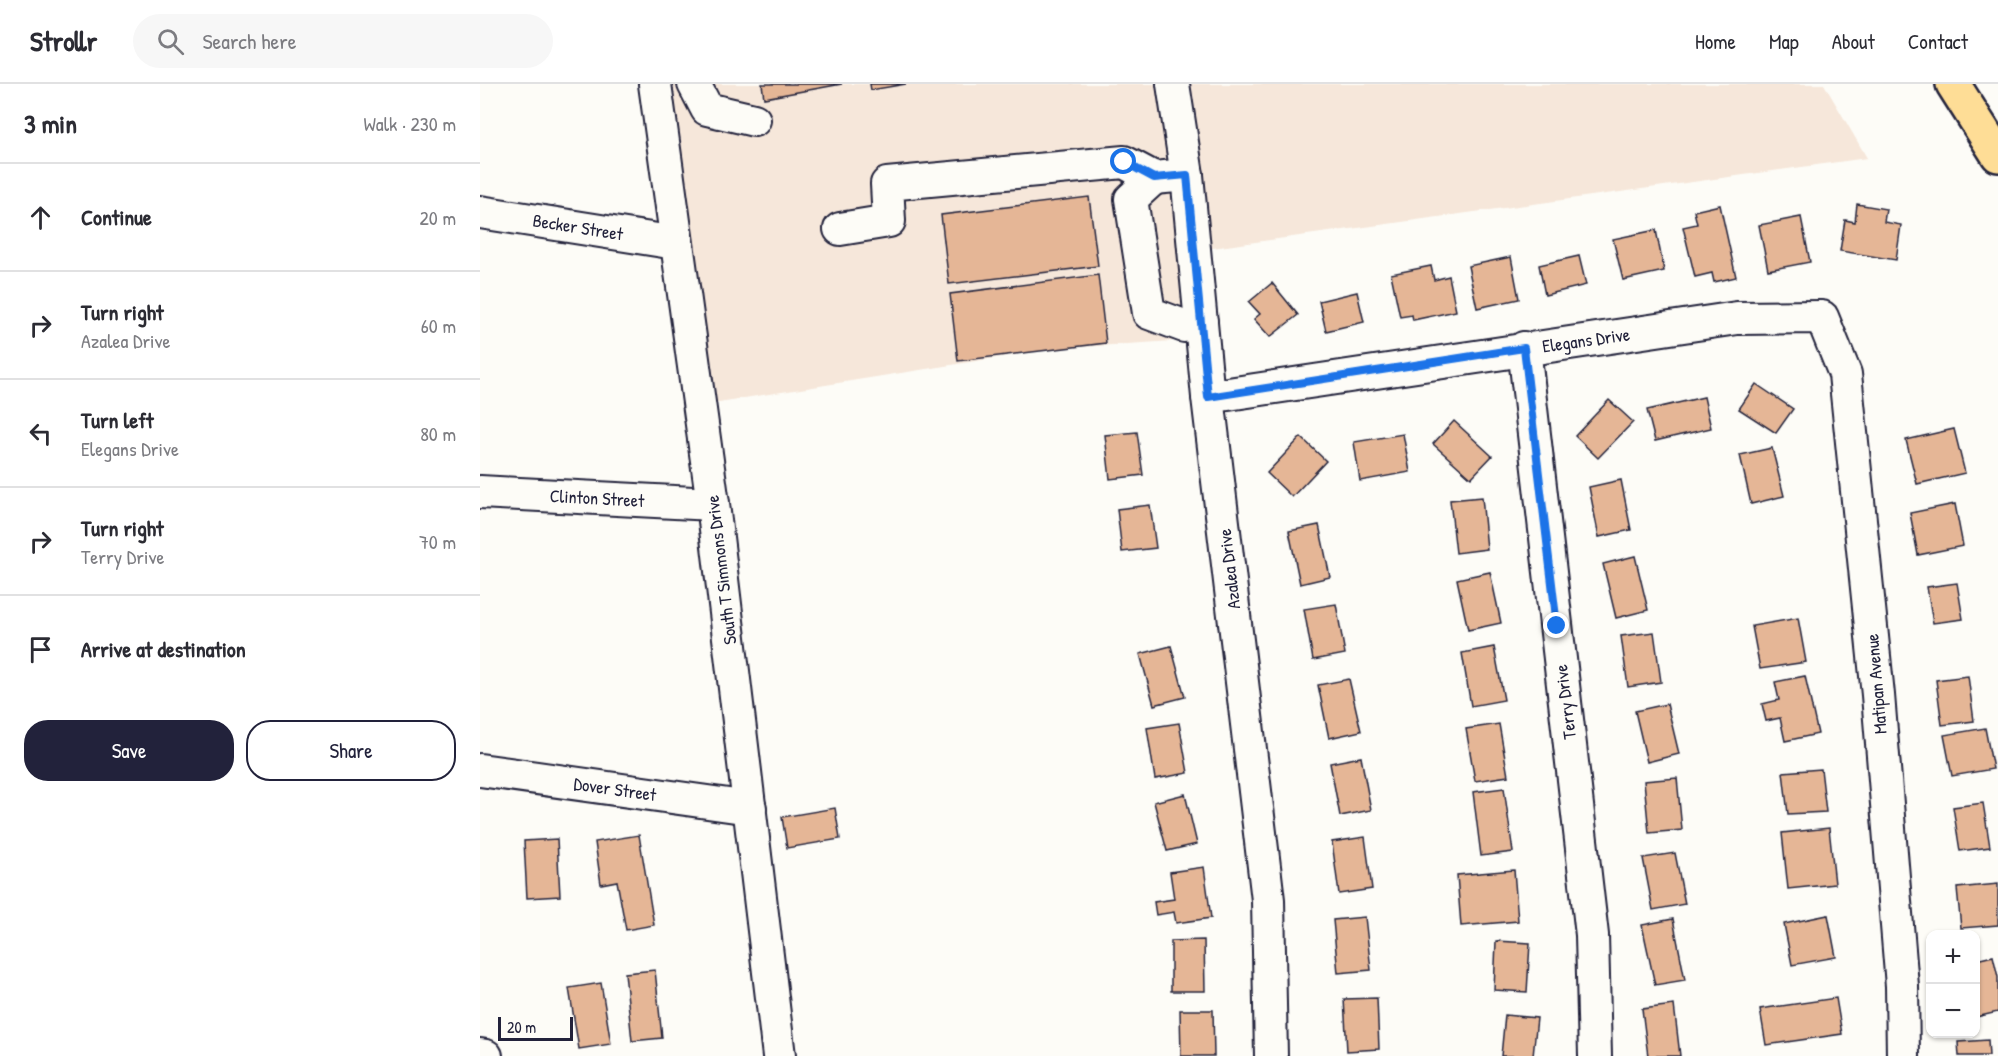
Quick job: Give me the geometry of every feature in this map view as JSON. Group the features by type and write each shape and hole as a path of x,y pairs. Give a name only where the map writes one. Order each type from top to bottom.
{"highway":[{"path":"1953,84 1998,155"}],"street":[{"name":"South T Simmons Drive","path":"655,84 713,504 779,1056"},
{"path":"694,84 707,108 754,120"},
{"name":"Azalea Drive","path":"1173,84 1187,175 1208,397 1268,900 1271,1056"},
{"path":"840,229 889,221 887,183 1124,162 1154,178 1187,175"},
{"path":"1154,178 1131,199 1149,313 1184,326 1201,322"},
{"name":"Becker Street","path":"480,212 676,243"},
{"name":"Elegans Drive","path":"1208,397 1737,318 1822,317"},
{"name":"Matipan Avenue","path":"1822,317 1845,374 1879,707 1902,986 1903,1056"},
{"name":"Terry Drive","path":"1524,348 1592,935 1595,1056"},
{"name":"Clinton Street","path":"480,492 713,504"},
{"name":"Dover Street","path":"480,770 750,808"},
{"path":"480,1055 486,1056"}],"shaded area":[{"path":"655,84 1824,84 1867,158 1198,250 1204,339 1051,349 719,402 699,403"}],"building":[{"path":"762,84 842,84 764,98"},
{"path":"870,84 906,84 871,90"},
{"path":"1089,197 1098,266 949,284 941,215"},
{"path":"1857,204 1886,209 1884,222 1901,225 1896,260 1840,251 1845,220 1855,222"},
{"path":"1720,205 1736,277 1714,282 1712,273 1695,277 1683,227 1697,224 1694,211"},
{"path":"1801,217 1810,262 1768,270 1759,225"},
{"path":"1656,230 1664,271 1623,280 1613,239"},
{"path":"1579,256 1586,285 1545,295 1539,265"},
{"path":"1511,257 1519,299 1477,308 1468,266"},
{"path":"1431,266 1434,280 1449,276 1456,311 1413,320 1412,315 1400,317 1391,274"},
{"path":"1098,275 1106,343 958,361 950,294"},
{"path":"1272,283 1298,315 1270,337 1254,319 1260,314 1249,302"},
{"path":"1357,292 1364,322 1326,331 1319,301"},
{"path":"1756,384 1793,409 1776,433 1739,409"},
{"path":"1704,397 1711,428 1655,441 1647,410"},
{"path":"1609,400 1633,422 1598,458 1575,436"},
{"path":"1454,421 1492,456 1471,478 1433,444"},
{"path":"1954,429 1965,473 1917,484 1906,440"},
{"path":"1137,432 1143,475 1110,479 1105,435"},
{"path":"1403,434 1410,472 1360,481 1354,442"},
{"path":"1301,437 1326,461 1292,497 1267,473"},
{"path":"1772,448 1784,496 1751,504 1740,455"},
{"path":"1621,480 1631,530 1599,537 1589,487"},
{"path":"1482,497 1487,549 1456,553 1450,500"},
{"path":"1955,504 1963,546 1918,555 1910,513"},
{"path":"1150,505 1156,548 1122,552 1117,509"},
{"path":"1319,525 1330,577 1300,584 1289,531"},
{"path":"1635,556 1648,610 1616,618 1603,564"},
{"path":"1490,572 1501,623 1468,630 1457,579"},
{"path":"1957,583 1963,619 1933,623 1927,587"},
{"path":"1336,604 1345,654 1313,660 1304,609"},
{"path":"1798,618 1806,662 1760,669 1752,626"},
{"path":"1654,632 1661,682 1628,687 1621,636"},
{"path":"1171,646 1185,697 1154,705 1140,654"},
{"path":"1494,647 1504,700 1471,706 1462,653"},
{"path":"1805,676 1818,734 1785,741 1780,718 1766,721 1762,704 1779,700 1775,682"},
{"path":"1968,676 1974,721 1942,725 1936,680"},
{"path":"1349,679 1361,731 1329,738 1318,685"},
{"path":"1667,704 1679,754 1647,762 1635,711"},
{"path":"1179,723 1188,773 1155,779 1147,728"},
{"path":"1499,724 1508,776 1475,781 1466,729"},
{"path":"1985,728 1993,769 1952,776 1944,735"},
{"path":"1361,757 1371,810 1340,816 1330,763"},
{"path":"1821,769 1826,812 1788,814 1783,772"},
{"path":"1677,778 1682,830 1649,833 1644,781"},
{"path":"1504,788 1513,852 1481,856 1473,792"},
{"path":"1185,794 1197,844 1167,851 1154,802"},
{"path":"1983,803 1990,847 1960,851 1953,807"},
{"path":"835,808 840,839 787,848 782,817"},
{"path":"1829,828 1835,884 1788,889 1782,833"},
{"path":"639,835 654,925 626,930 617,881 601,884 595,842"},
{"path":"1365,837 1372,889 1339,894 1332,842"},
{"path":"557,839 560,896 527,898 524,841"},
{"path":"1675,853 1685,904 1653,910 1643,858"},
{"path":"1204,867 1211,918 1176,923 1174,912 1156,915 1154,902 1174,899 1170,872"},
{"path":"1514,870 1518,921 1461,926 1457,875"},
{"path":"1998,884 1998,925 1961,928 1957,888"},
{"path":"1828,915 1836,957 1792,965 1784,924"},
{"path":"1365,917 1371,970 1338,973 1333,920"},
{"path":"1673,919 1685,980 1655,985 1642,925"},
{"path":"1204,940 1205,991 1171,991 1171,941"},
{"path":"1496,941 1530,943 1527,992 1494,990"},
{"path":"1993,956 1998,977 1998,1012 1980,1016 1980,984 1980,959"},
{"path":"655,970 662,1038 632,1041 625,973"},
{"path":"601,983 611,1044 579,1049 569,988"},
{"path":"1377,998 1379,1049 1347,1051 1344,999"},
{"path":"1836,998 1842,1034 1766,1045 1760,1009"},
{"path":"1674,1005 1680,1056 1648,1056 1642,1009"},
{"path":"1180,1010 1213,1010 1214,1056 1181,1056"},
{"path":"1505,1015 1537,1018 1533,1056 1501,1056"},
{"path":"1988,1040 1989,1056 1959,1056 1958,1042"}],"route":[{"path":"1124,162 1154,178 1187,175 1208,397 1524,348 1557,626"}]}
